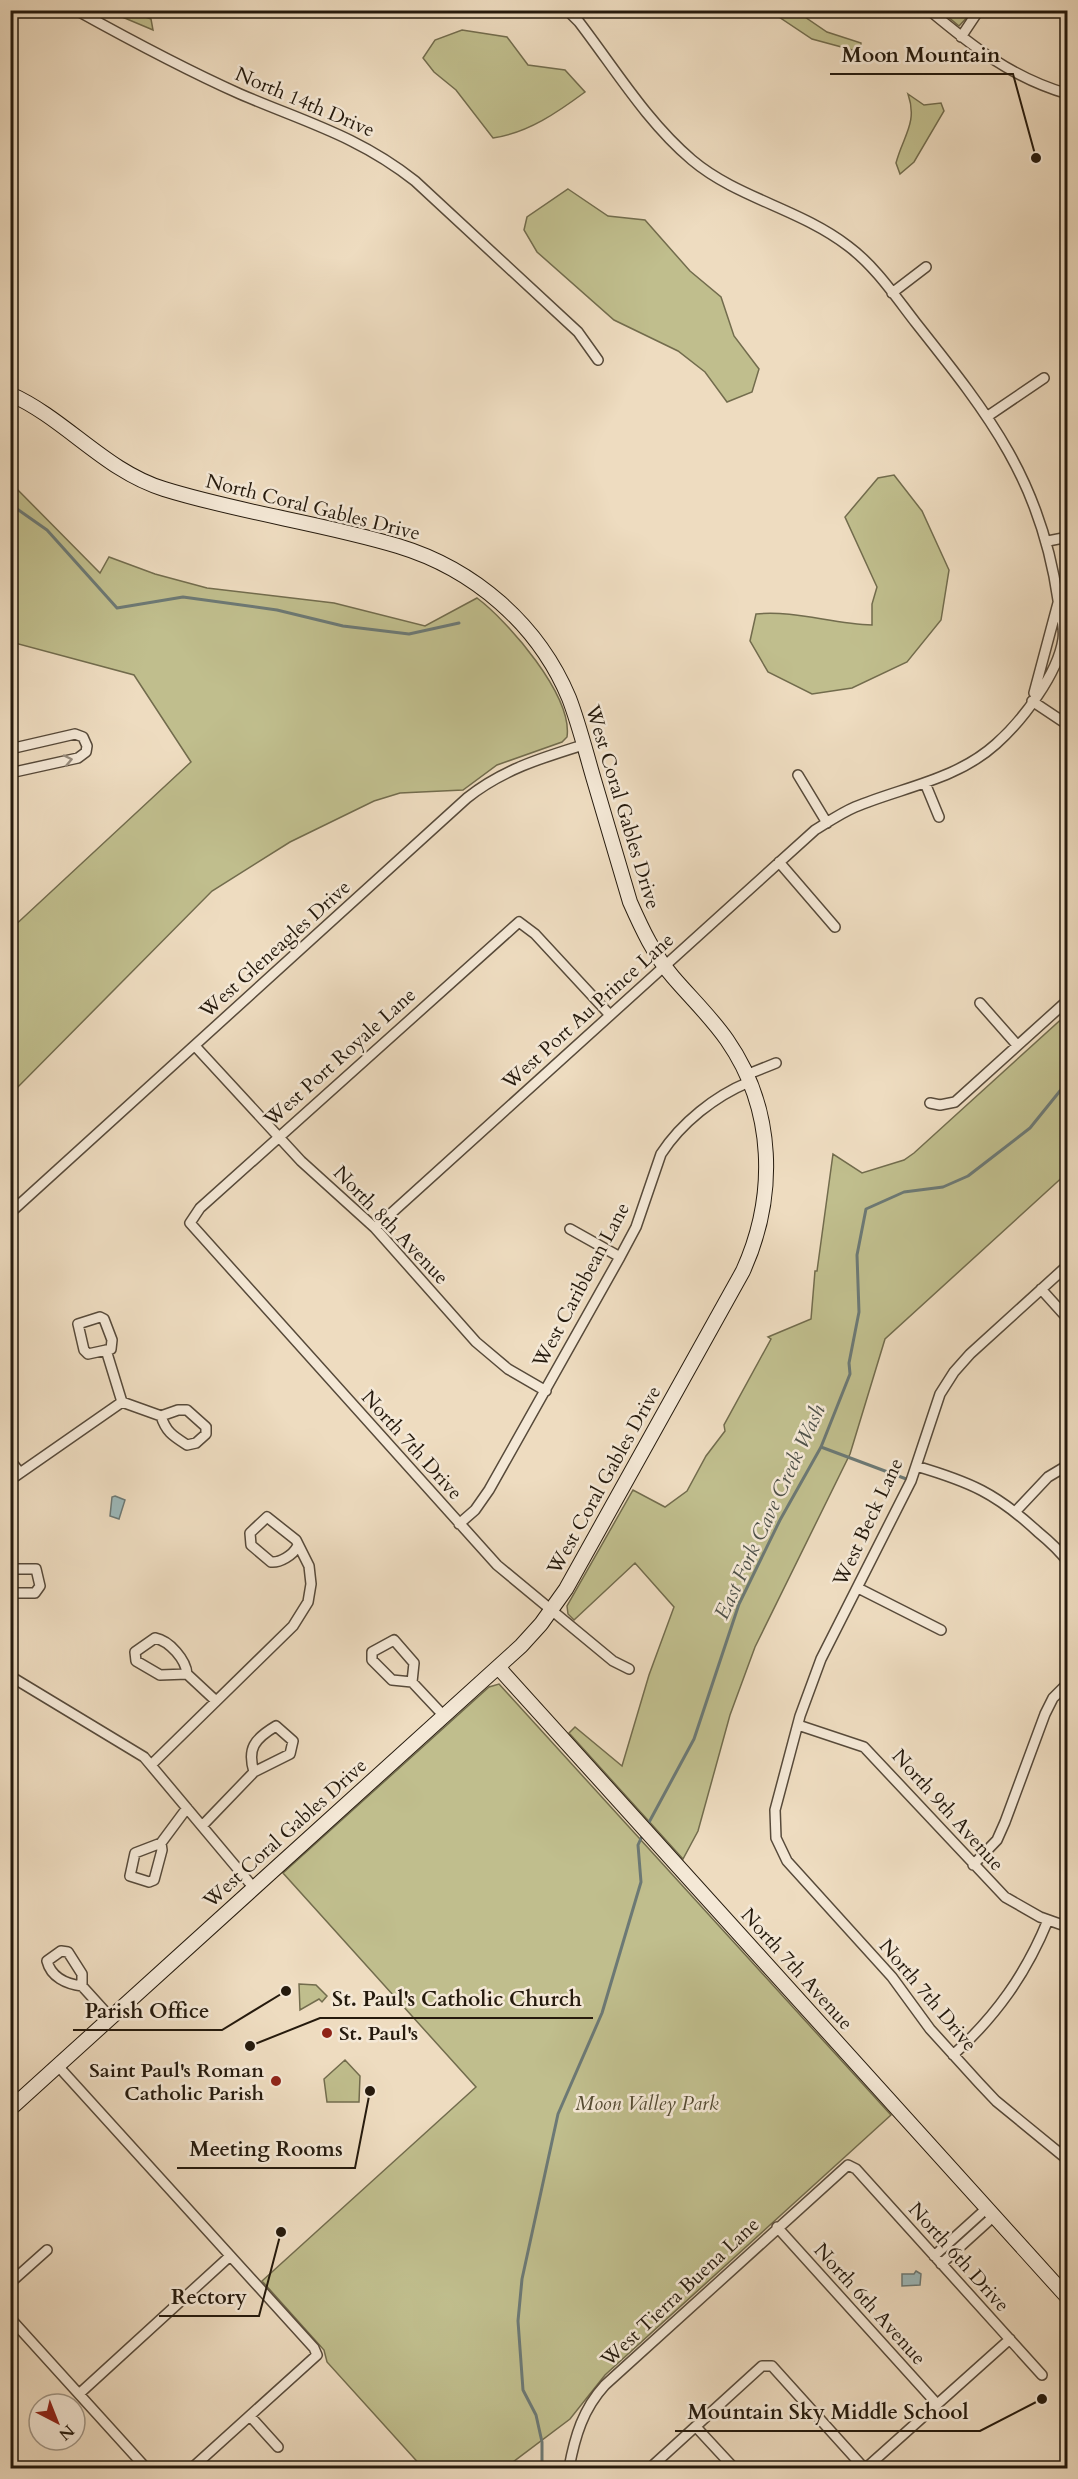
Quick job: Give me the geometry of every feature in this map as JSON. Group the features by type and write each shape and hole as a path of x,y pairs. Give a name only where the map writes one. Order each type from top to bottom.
{"street":[{"name":"North 14th Drive","path":"76,10 209,80 354,140 387,159 416,181 578,332 598,360"},
{"name":"West Port Au Prince Lane","path":"375,1228 815,830 855,807 962,768 994,745 1050,676 1062,643 1064,620 1058,603 1048,541 1016,463 988,416 892,293 859,255 824,228 710,174 694,162 653,121 579,22 567,10"},
{"path":"929,10 961,37 1006,69 1027,80 1068,93"},
{"path":"961,37 979,10"},
{"path":"892,293 926,267"},
{"path":"988,416 1044,378"},
{"name":"North Coral Gables Drive","path":"10,394 50,419 109,463 163,489 400,546 464,574 489,591 516,618 547,658 569,699"},
{"path":"1048,541 1068,537"},
{"name":"West Port Au Prince Lane","path":"1032,701 1058,603"},
{"name":"West Coral Gables Drive","path":"10,2109 531,1636 566,1589 751,1253 764,1205 767,1167 764,1125 748,1078 723,1034 664,965 641,927 630,902 569,699"},
{"path":"1032,701 1068,725"},
{"path":"10,749 75,734 83,737 87,746 86,752 78,758 10,773"},
{"name":"West Gleneagles Drive","path":"10,1213 486,783 521,764 584,745"},
{"path":"798,775 827,823"},
{"path":"925,783 939,817"},
{"path":"779,862 835,927"},
{"name":"West Port Royale Lane","path":"190,1223 200,1208 519,922 535,934 610,1014"},
{"path":"930,1103 940,1105 955,1101 1068,1000"},
{"path":"980,1003 1017,1045"},
{"name":"North 8th Avenue","path":"195,1046 279,1137 375,1228 476,1342 508,1369 546,1391"},
{"path":"748,1078 776,1063"},
{"name":"West Caribbean Lane","path":"459,1524 483,1500 620,1257 636,1227 661,1154 667,1144 719,1097 748,1078"},
{"name":"North 7th Drive","path":"190,1223 509,1577 613,1661 629,1669"},
{"path":"570,1229 620,1257"},
{"name":"West Beck Lane","path":"776,1838 775,1810 798,1725 821,1659 902,1501 916,1466 930,1416 954,1372 1068,1265"},
{"path":"1041,1289 1068,1319"},
{"path":"96,1318 104,1319 112,1345 111,1349 106,1350 88,1354 84,1350 78,1324 96,1318"},
{"path":"106,1350 122,1402"},
{"path":"122,1402 161,1416 187,1410 206,1427 206,1434 196,1443 187,1445 168,1432 161,1416"},
{"path":"10,1480 122,1402"},
{"path":"10,1460 20,1473"},
{"path":"1016,1512 1048,1477 1068,1465"},
{"path":"916,1466 976,1487 1016,1512 1068,1562"},
{"path":"151,1765 293,1626 304,1610 311,1584 310,1574 306,1557 297,1547 296,1540 267,1517 250,1533 251,1545 271,1562 280,1561 295,1552 297,1547"},
{"path":"10,1571 36,1569 40,1586 35,1593 10,1593"},
{"path":"858,1588 941,1630"},
{"path":"187,1674 155,1674 136,1660 135,1652 150,1639 161,1639 185,1661 187,1674 216,1701"},
{"path":"412,1682 414,1663 394,1640 372,1652 372,1660 392,1680 412,1682 443,1715"},
{"name":"North 7th Avenue","path":"498,1666 1068,2298"},
{"path":"10,1676 128,1745 151,1765 253,1887"},
{"path":"973,1865 997,1840 1045,1714 1053,1698 1068,1683"},
{"name":"North 9th Avenue","path":"798,1725 864,1747 1005,1897 1048,1920 1068,1927"},
{"path":"202,1826 254,1772 290,1754 293,1741 280,1728 276,1726 269,1730 250,1750 254,1772"},
{"path":"161,1843 162,1850 154,1880 149,1882 130,1876 135,1853 161,1843 187,1808"},
{"name":"North 7th Drive","path":"776,1838 788,1861 892,1977 921,2018 953,2055 996,2101 1068,2160"},
{"path":"953,2055 1004,2002 1023,1971 1048,1920"},
{"path":"82,1986 111,2018"},
{"path":"58,2066 314,2348 317,2355 192,2469"},
{"name":"West Tierra Buena Lane","path":"569,2469 579,2425 598,2393 848,2164"},
{"name":"North 6th Drive","path":"848,2164 856,2169 1042,2375"},
{"path":"938,2260 990,2213"},
{"name":"North 6th Avenue","path":"777,2227 938,2404"},
{"path":"10,2283 47,2250"},
{"path":"81,2392 230,2256"},
{"path":"10,2318 77,2392"},
{"path":"650,2469 762,2366 767,2365 772,2366 865,2469 1010,2339"},
{"path":"87,2403 146,2469"},
{"path":"250,2416 278,2447"},
{"path":"696,2427 734,2469"}],"green space":[{"path":"108,11 129,11 151,19 153,30"},
{"path":"770,11 796,11 827,32 861,43 860,52 812,39"},
{"path":"941,11 973,11 959,26"},
{"path":"462,30 507,37 528,65 565,70 585,92 530,127 493,138 456,90 434,72 423,58 435,40"},
{"path":"908,94 924,105 941,103 944,111 914,162 900,174 896,163 910,121 911,104"},
{"path":"568,189 608,216 645,220 690,271 721,297 734,336 759,369 752,392 727,402 705,372 678,351 614,320 537,252 524,230 527,217"},
{"path":"894,475 922,511 949,570 941,620 907,662 852,688 812,694 768,672 750,641 756,614 799,615 872,625 872,604 877,587 845,517 878,478"},
{"path":"11,483 100,573 109,557 155,574 207,588 334,603 425,626 477,598 521,641 549,681 560,701 566,720 567,737 562,742 497,765 463,790 400,793 374,801 290,842 212,891 11,1094 11,929 191,762 134,675 11,642"},
{"path":"1067,1014 1067,1173 885,1339 850,1454 755,1647 730,1715 698,1831 683,1859 569,1733 575,1727 622,1766 649,1675 674,1607 635,1563 574,1620 568,1614 567,1606 633,1490 665,1507 687,1491 706,1456 725,1431 724,1425 771,1339 768,1337 811,1319 815,1271 817,1271 833,1154 862,1173 904,1160"},
{"name":"Moon Valley Park","path":"499,1684 891,2115 605,2375 570,2419 505,2468 423,2468 327,2362 324,2350 262,2281 476,2087 283,1873 489,1687"},
{"path":"299,1984 316,1985 327,1996 322,2002 319,1999 300,2010"},
{"path":"345,2060 360,2076 359,2102 327,2102 324,2079"}],"water":[{"path":"112,1497 125,1500 119,1519 110,1516"},
{"path":"916,2271 921,2274 920,2285 902,2286 902,2274 914,2274"}],"waterway":[{"path":"10,504 47,530 117,608 183,597 277,610 343,626 409,634 459,623"},
{"name":"East Fork Cave Creek Wash","path":"647,1826 694,1739 739,1604 780,1520 821,1447 850,1374 849,1363 859,1312 857,1255 866,1209 904,1192 943,1187 968,1176 1030,1128 1068,1081"},
{"path":"821,1447 909,1480"},
{"name":"East Fork Cave Creek Wash","path":"542,2468 542,2442 536,2415 523,2390 518,2321 522,2279 558,2114 602,2013 641,1882 638,1845 643,1834"}],"place":[{"name":"Moon Mountain","path":"1036,158"},
{"name":"Parish Office","path":"286,1991"},
{"name":"St. Paul's","path":"327,2033"},
{"name":"St. Paul's Catholic Church","path":"250,2046"},
{"name":"Saint Paul's Roman Catholic Parish","path":"276,2081"},
{"name":"Meeting Rooms","path":"370,2091"},
{"name":"Rectory","path":"281,2232"},
{"name":"Mountain Sky Middle School","path":"1042,2399"}]}
